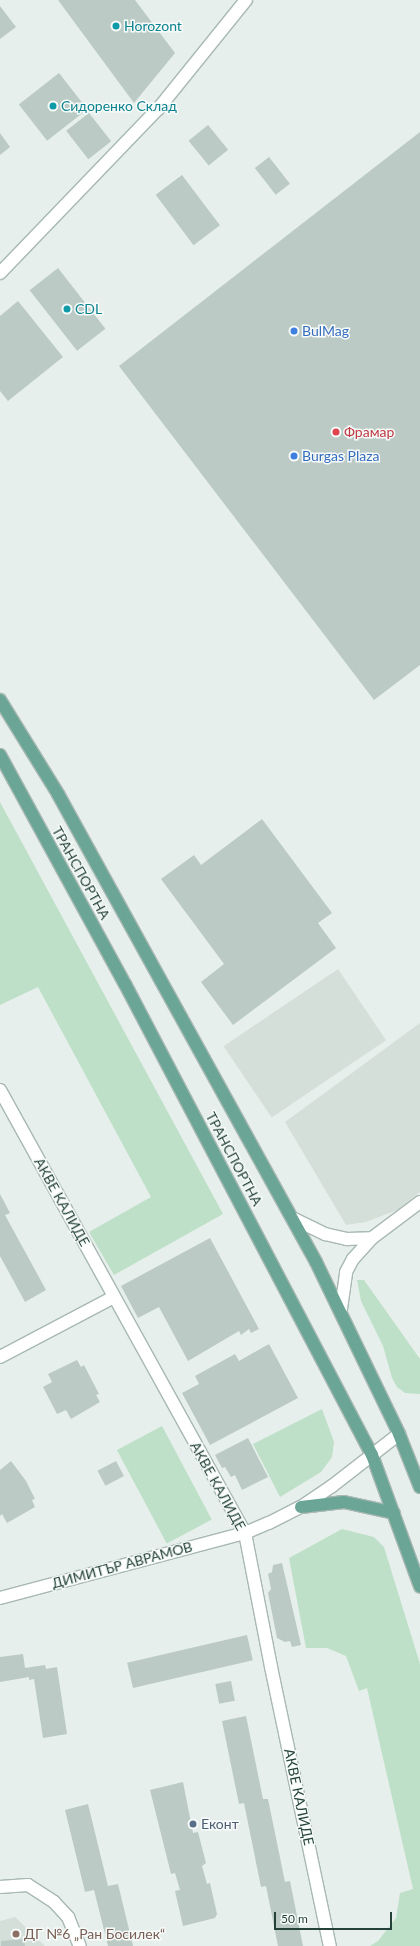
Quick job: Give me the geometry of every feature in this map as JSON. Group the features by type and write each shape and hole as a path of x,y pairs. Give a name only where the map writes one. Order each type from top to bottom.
{"main road":[{"name":"ТРАНСПОРТНА","path":"0,700 58,794 292,1218 340,1309 399,1434 420,1487"},
{"name":"ТРАНСПОРТНА","path":"0,755 125,984 372,1455 420,1586"},
{"path":"301,1507 344,1502 394,1513"}],"street":[{"path":"0,273 158,109 246,0"},
{"name":"АКВЕ КАЛИДЕ","path":"0,1090 245,1532 271,1667 330,1946"},
{"path":"340,1309 346,1272 353,1259 372,1238 420,1202"},
{"path":"292,1218 325,1234 347,1239 372,1238"},
{"path":"0,1356 114,1297"},
{"name":"ДИМИТЪР АВРАМОВ","path":"0,1598 245,1532 301,1507 399,1434"},
{"path":"0,1887 28,1885 54,1902 68,1917 80,1946"}],"shaded area":[{"path":"338,969 386,1040 272,1117 224,1046"},
{"path":"420,1023 420,1192 397,1210 366,1222 346,1225 285,1122"},
{"name":"ДГ №6 „Ран Босилек“","path":"15,1917 45,1946 0,1946 0,1921"}],"green space":[{"path":"0,802 223,1214 114,1275 89,1232 151,1197 38,987 0,1005"},
{"path":"357,1280 364,1280 420,1359 420,1394 405,1393 397,1387 392,1378 383,1346 361,1301"},
{"path":"322,1409 334,1442 332,1457 321,1472 280,1497 253,1444"},
{"path":"162,1426 212,1520 167,1544 117,1450"},
{"path":"342,1529 374,1537 384,1547 420,1664 420,1946 370,1946 378,1941 396,1918 400,1893 413,1889 367,1688 359,1691 346,1656 327,1648 306,1648 289,1558"}],"building":[{"name":"Horozont","path":"58,0 135,0 175,53 134,103"},
{"path":"0,6 16,27 0,39"},
{"name":"Сидоренко Склад","path":"59,73 87,109 47,141 19,104"},
{"path":"89,113 111,141 88,159 66,131"},
{"path":"208,125 228,150 209,166 189,141"},
{"name":"Burgas Plaza","path":"420,132 420,665 374,700 119,366"},
{"path":"0,133 10,147 0,155"},
{"path":"269,157 290,184 276,195 255,168"},
{"path":"182,175 220,225 194,245 156,195"},
{"name":"CDL","path":"58,268 105,329 77,351 30,290"},
{"path":"18,301 63,357 8,401 0,391 0,316"},
{"path":"262,819 332,913 318,923 336,948 233,1025 201,982 224,964 161,879 194,855 201,865"},
{"path":"0,1194 10,1213 5,1215 46,1290 25,1302 0,1256"},
{"path":"210,1238 259,1329 251,1333 249,1329 241,1335 239,1331 188,1361 159,1307 138,1318 121,1286"},
{"path":"269,1344 298,1398 210,1445 182,1393 199,1384 195,1376 235,1354 239,1361"},
{"path":"77,1360 81,1367 84,1365 99,1394 96,1395 100,1402 71,1419 66,1410 57,1414 43,1387 52,1382 48,1374"},
{"path":"248,1438 268,1477 242,1490 235,1475 231,1477 225,1467 222,1468 215,1455"},
{"path":"11,1461 26,1481 35,1499 32,1500 35,1507 7,1523 2,1514 0,1516 0,1470"},
{"path":"116,1461 124,1476 105,1486 97,1471"},
{"path":"282,1563 301,1645 292,1647 290,1641 285,1642 277,1638 268,1593 271,1589 268,1574 272,1572 273,1565"},
{"path":"247,1635 253,1660 133,1688 127,1663"},
{"path":"23,1654 25,1668 45,1665 46,1669 57,1667 67,1734 43,1738 34,1679 29,1680 29,1677 0,1682 0,1657"},
{"path":"231,1681 235,1701 219,1704 215,1684"},
{"path":"246,1716 263,1799 268,1799 285,1882 290,1881 303,1946 278,1946 266,1886 261,1887 244,1803 239,1804 222,1721"},
{"path":"183,1782 193,1833 198,1832 206,1863 202,1866 207,1884 210,1883 217,1914 215,1918 183,1926 175,1891 180,1890 175,1873 171,1874 150,1790"},
{"path":"88,1804 108,1886 118,1884 133,1946 108,1946 94,1890 85,1892 65,1810"},
{"path":"24,1939 25,1946 1,1946 1,1941"}],"place":[{"name":"Horozont","path":"116,26"},
{"name":"Сидоренко Склад","path":"53,106"},
{"name":"CDL","path":"67,309"},
{"name":"BulMag","path":"294,331"},
{"name":"Фрамар","path":"336,432"},
{"name":"Burgas Plaza","path":"294,456"},
{"name":"Еконт","path":"193,1824"},
{"name":"ДГ №6 „Ран Босилек“","path":"16,1934"}]}
